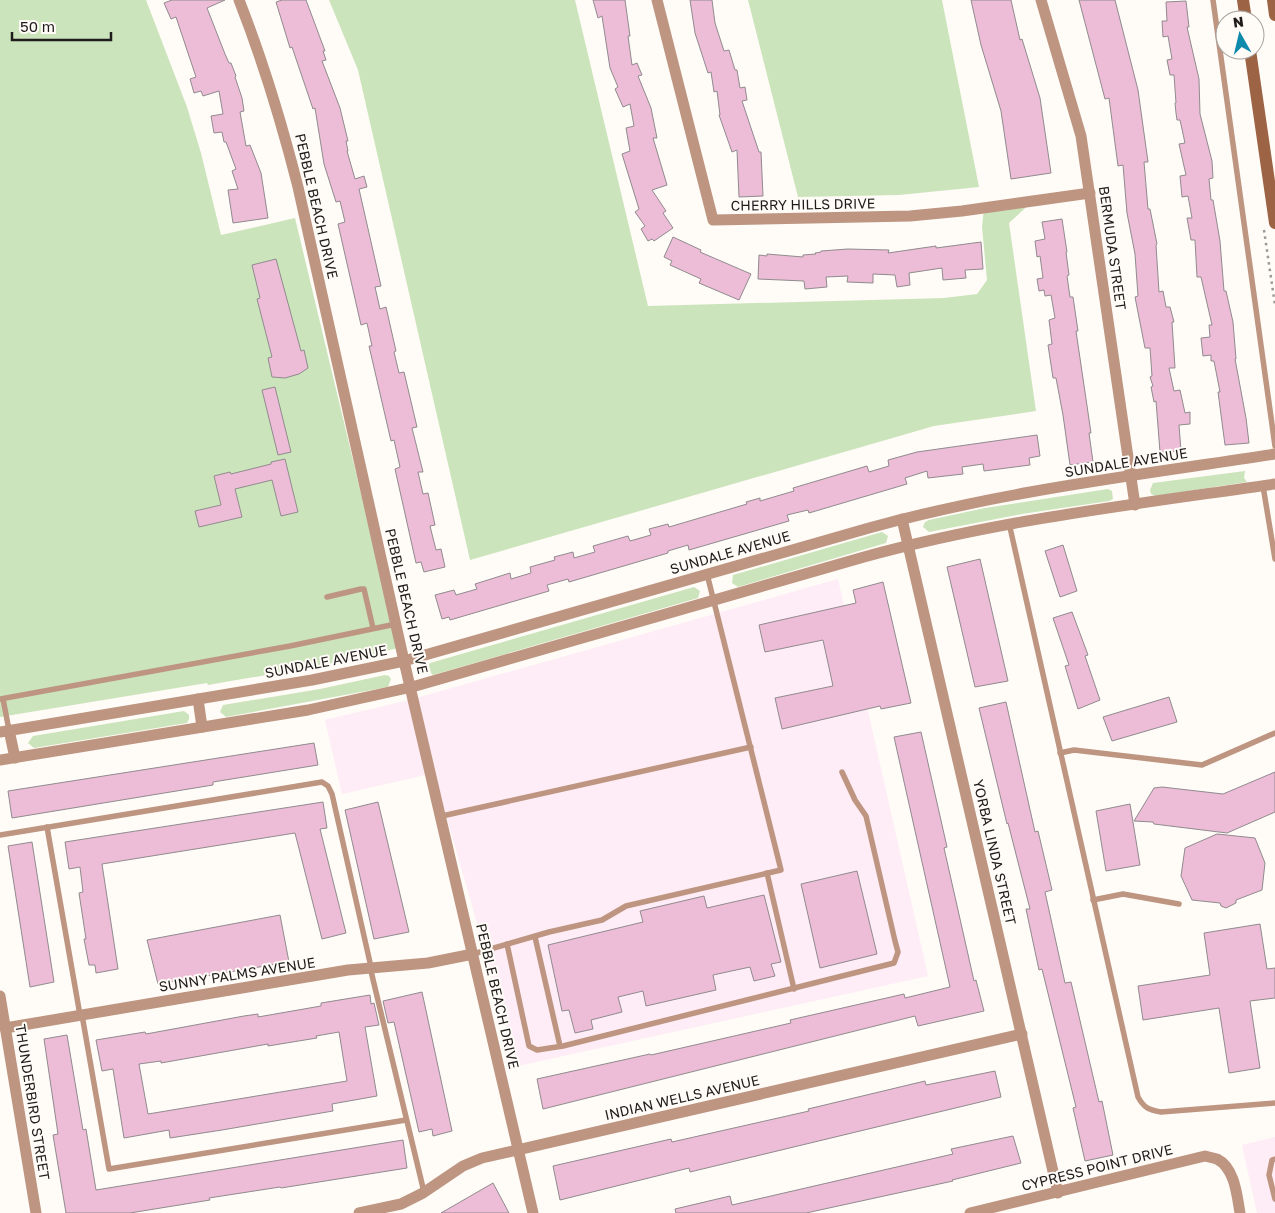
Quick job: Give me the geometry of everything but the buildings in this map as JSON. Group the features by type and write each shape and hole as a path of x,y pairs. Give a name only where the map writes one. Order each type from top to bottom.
{"main road":[{"path":"1273,0 1275,15"},
{"path":"1251,60 1275,223"}],"street":[{"name":"PEBBLE BEACH DRIVE","path":"239,0 262,61 294,170 404,661 442,816 533,1213"},
{"name":"CHERRY HILLS DRIVE","path":"657,0 713,220 910,216 962,211 1090,193"},
{"name":"BERMUDA STREET","path":"1041,0 1081,136 1135,505"},
{"name":"SUNDALE AVENUE","path":"5,731 354,673 404,661 902,518 1007,495 1275,454"},
{"path":"0,760 349,702 412,688 909,545 1009,523 1269,485"},
{"name":"YORBA LINDA STREET","path":"902,518 1058,1193"},
{"path":"198,699 202,727"},
{"path":"5,731 15,758"},
{"name":"SUNNY PALMS AVENUE","path":"5,1028 371,967 428,963 473,954"},
{"name":"THUNDERBIRD STREET","path":"0,996 36,1213"},
{"name":"INDIAN WELLS AVENUE","path":"359,1213 400,1204 424,1192 463,1166 482,1158 1022,1034"},
{"name":"CYPRESS POINT DRIVE","path":"970,1213 1205,1156 1218,1160 1228,1169 1234,1184 1240,1213"}],"lane":[{"path":"1213,0 1275,446"},
{"path":"1269,485 1275,559"},
{"path":"1009,523 1138,1097 1143,1106 1150,1110 1161,1112 1275,1103"},
{"path":"473,954 535,936 602,920 626,906 781,870 707,574"},
{"path":"327,597 361,588 364,590 373,628"},
{"path":"5,731 2,699 290,646 396,624"},
{"path":"1060,753 1074,750 1202,765 1275,733"},
{"path":"442,816 751,747"},
{"path":"507,944 529,1046 537,1050 794,989 894,963 898,952 866,816 854,800 842,772"},
{"path":"0,835 322,782 328,786 332,794 424,1192"},
{"path":"47,827 109,1169 406,1120"},
{"path":"767,873 794,989"},
{"path":"1093,900 1123,894 1179,904"},
{"path":"535,936 560,1046"},
{"path":"1275,1159 1272,1160 1269,1175 1275,1198"}],"shaded area":[{"path":"838,579 928,976 518,1066 434,773 342,794 325,720 413,699"},
{"path":"1275,1137 1275,1213 1257,1213 1242,1145"}],"green space":[{"path":"0,0 146,0 187,107 201,153 221,235 295,218 398,648 328,664 256,677 208,685 207,683 0,717"},
{"path":"329,0 575,0 648,306 944,298 977,294 987,280 982,227 984,208 1033,201 1009,223 1036,411 934,426 470,560 358,70"},
{"path":"748,0 942,0 979,187 899,195 798,197"},
{"path":"1245,471 1244,478 1247,482 1155,496 1151,494 1150,490 1153,483"},
{"path":"1108,489 1112,491 1113,499 1109,501 1022,514 929,532 923,527 925,522 929,520 985,508"},
{"path":"882,532 888,536 886,543 738,587 732,583 733,575"},
{"path":"694,587 700,591 698,598 433,675 431,673 430,663"},
{"path":"385,675 391,679 388,687 226,717 220,712 223,705 320,689"},
{"path":"184,711 189,715 187,723 34,748 28,743 33,736"}]}
